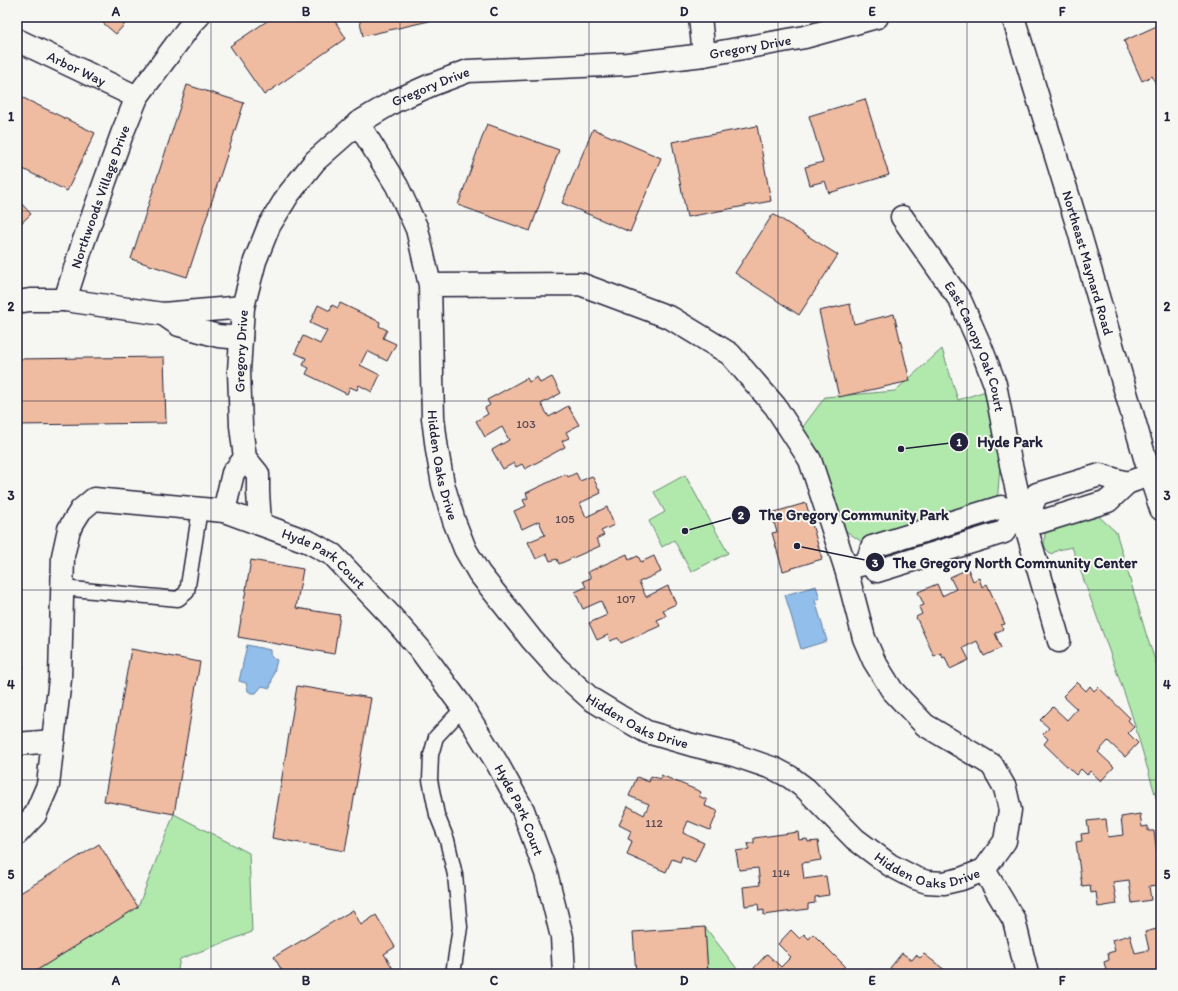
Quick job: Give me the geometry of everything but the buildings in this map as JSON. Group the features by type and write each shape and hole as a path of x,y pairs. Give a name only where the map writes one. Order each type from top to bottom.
{"street":[{"name":"Northwoods Village Drive","path":"65,300 83,243 122,134 137,97 198,17"},
{"path":"700,17 704,55"},
{"name":"Gregory Drive","path":"245,458 241,426 239,371 243,307 256,261 269,226 288,195 315,161 358,123 395,101 431,84 468,71 627,64 704,55 805,37 877,17"},
{"name":"Northeast Maynard Road","path":"1013,17 1076,221 1161,509"},
{"name":"Arbor Way","path":"17,40 137,97"},
{"name":"Hidden Oaks Drive","path":"358,123 397,186 417,229 430,285 433,418 437,450 443,484 454,521 465,549 479,573 532,640 558,669 591,698 648,732 734,755 775,769 790,776 806,789 855,839 890,865 915,878 927,882 944,883 984,870 1005,841 1010,810 1005,788 992,765 925,725 892,690 874,661 864,638 858,566 810,460 775,406 730,354 671,318 580,284 430,285"},
{"name":"East Canopy Oak Court","path":"902,217 960,300 995,384 1022,513 1059,641"},
{"path":"17,302 30,300 65,300 163,314 243,307"},
{"path":"163,314 179,325 218,336 241,338"},
{"path":"224,512 233,473 245,458 258,474 260,524"},
{"path":"858,566 877,571 1004,532 1022,513 1040,522 1108,501 1127,483 1150,475"},
{"name":"Hyde Park Court","path":"17,834 35,815 48,785 60,680 63,556 70,529 81,510 94,499 224,512 309,542 333,556 409,637 464,708 498,763 523,810 546,873 562,937 564,974"},
{"path":"17,744 53,742"},
{"path":"984,870 1014,920 1026,974"}],"lane":[{"path":"62,588 178,600 187,592 200,509"},
{"path":"453,974 460,927 455,875 447,840 437,815 430,780 432,755 436,737 464,708"}],"green space":[{"path":"942,349 958,400 989,390 1000,466 997,504 865,544 837,525 799,432 825,397 895,391"},
{"path":"685,475 728,553 691,572 674,540 662,547 649,521 665,512 654,492"},
{"path":"1097,515 1116,532 1147,637 1161,677 1161,814 1130,709 1072,547 1058,550 1051,554 1046,549 1044,544 1045,534 1051,526"},
{"path":"174,814 249,853 252,932 180,959 177,974 31,974 138,907"},
{"path":"705,927 741,974 708,974"}],"water":[{"path":"816,586 820,598 815,600 827,641 801,649 785,595"},
{"path":"247,645 270,650 271,656 277,660 270,688 262,686 256,693 251,693 248,691 246,683 239,681"}],"place":[{"name":"Hyde Park","path":"901,449"},
{"name":"The Gregory Community Park","path":"685,531"},
{"name":"The Gregory North Community Center","path":"797,546"}]}
